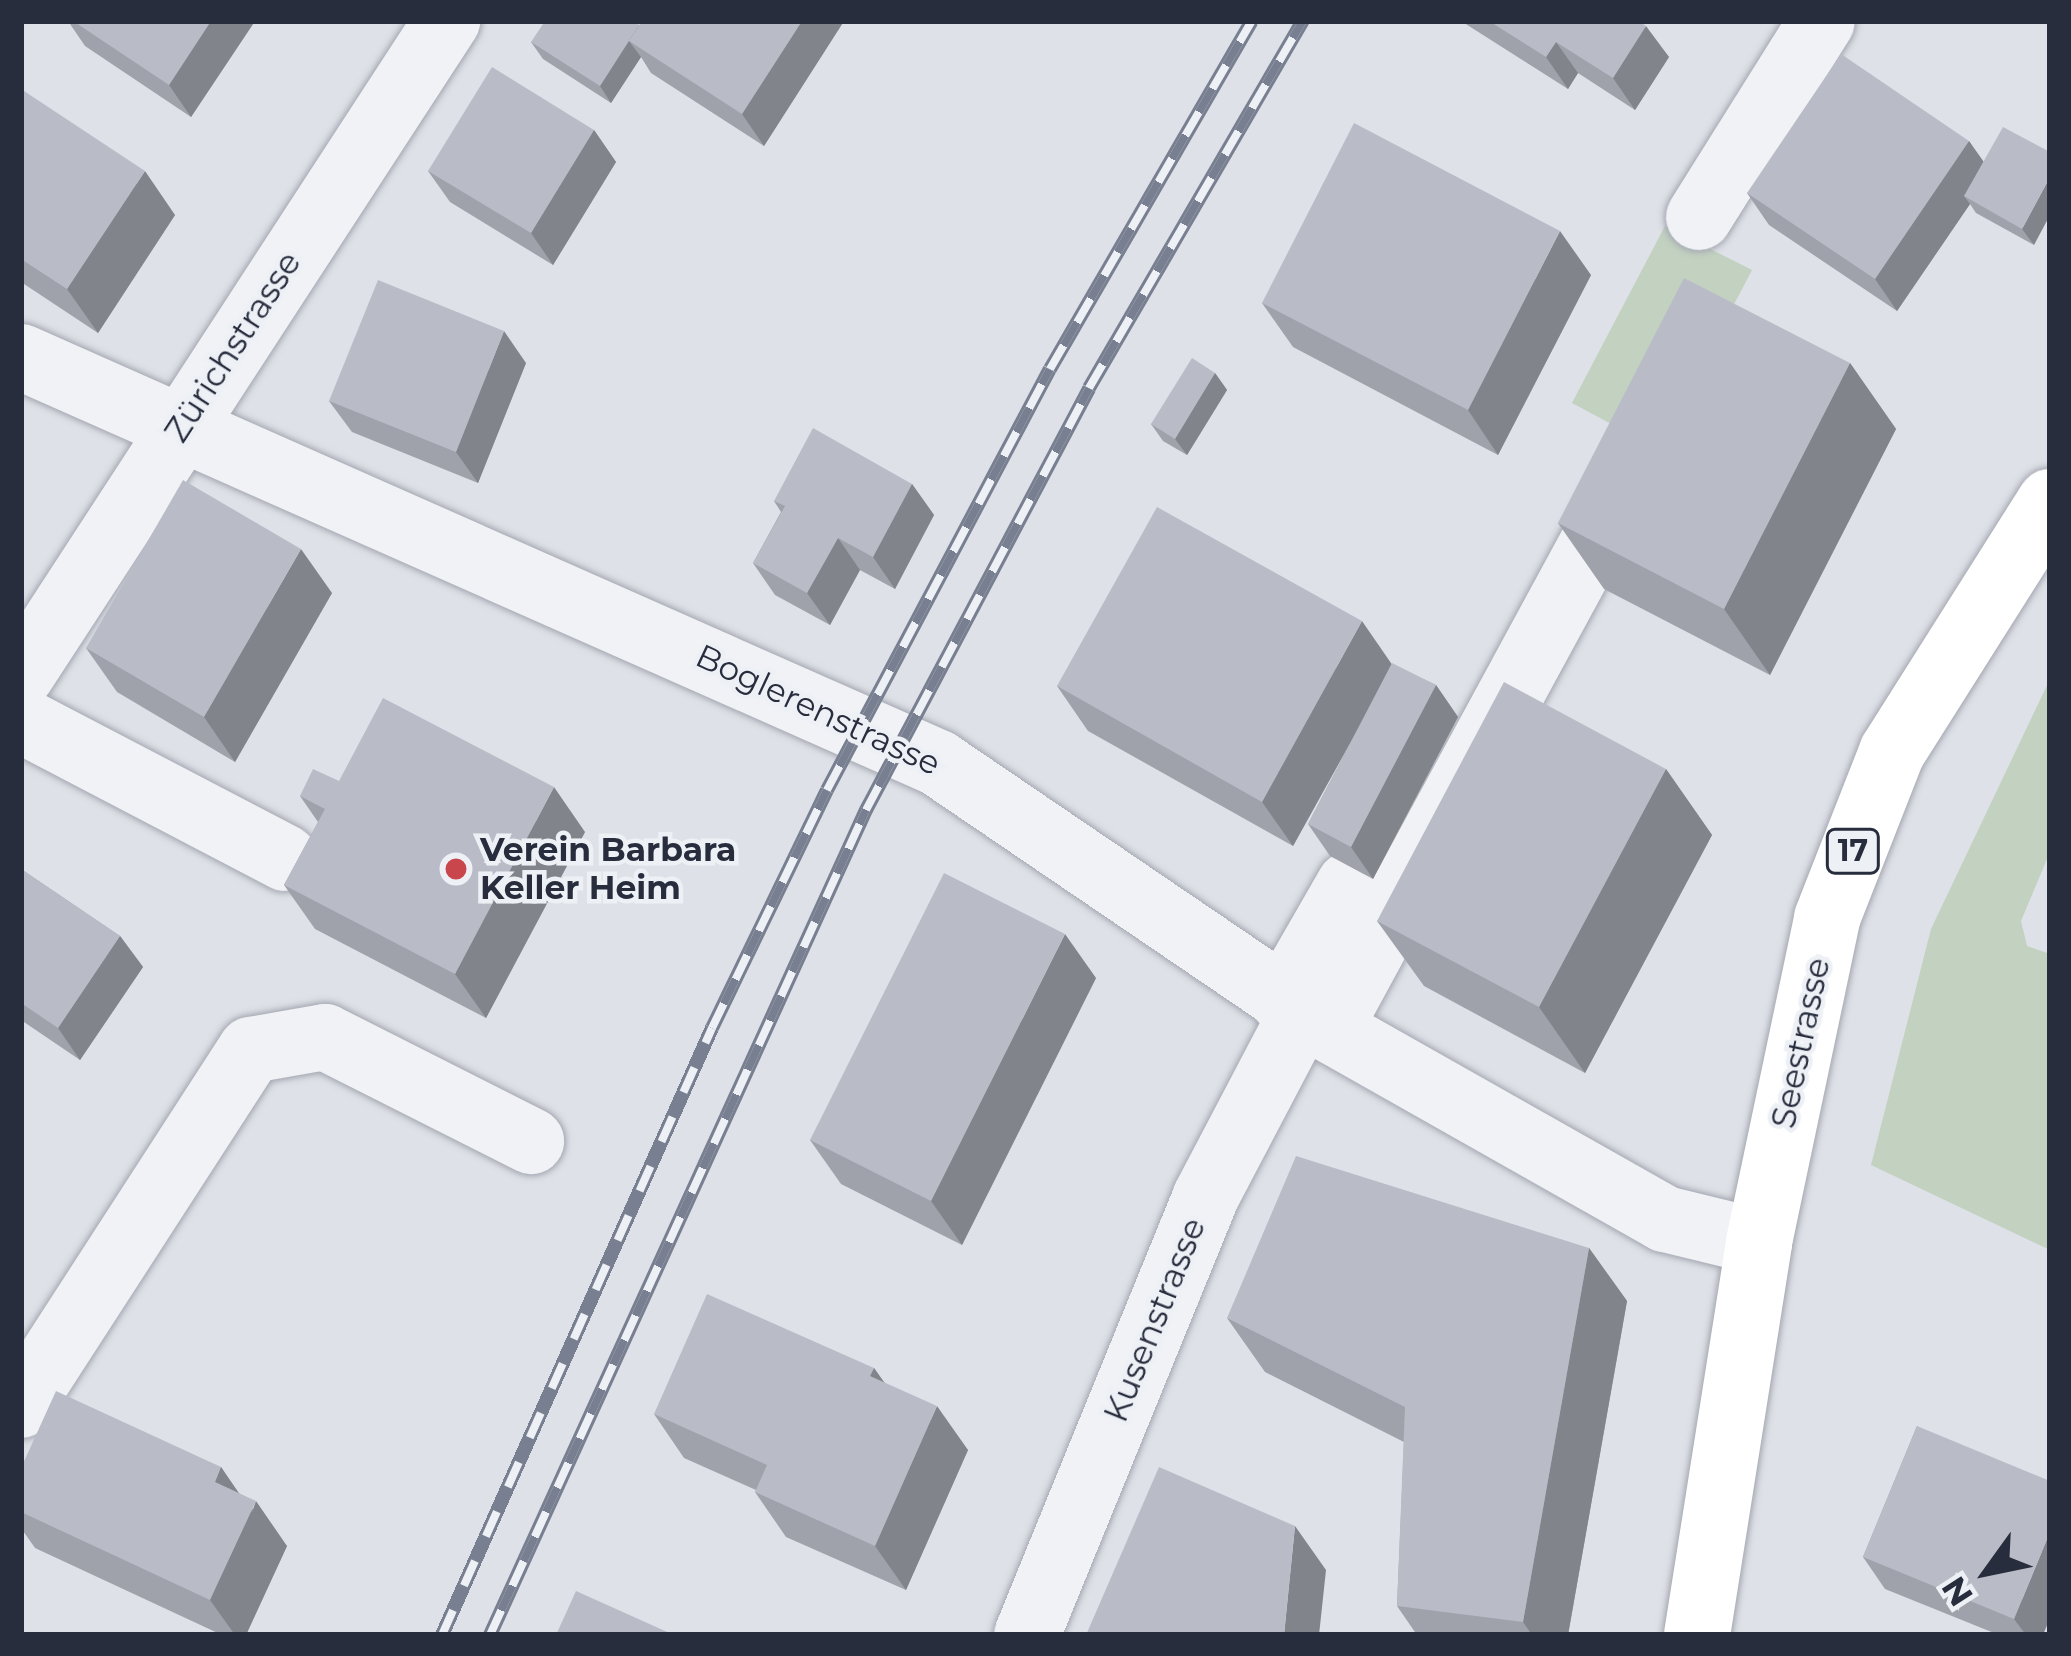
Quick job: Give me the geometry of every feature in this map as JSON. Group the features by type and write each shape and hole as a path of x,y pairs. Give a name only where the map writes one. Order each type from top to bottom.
{"main road":[{"name":"Seestrasse","path":"1697,1635 1760,1242 1827,918 1892,752 2050,502"}],"street":[{"name":"Zürichstrasse","path":"21,675 447,21"},
{"path":"1699,217 1822,21"},
{"name":"Boglerenstrasse","path":"21,357 182,424 938,764 1304,1014 1665,1219 1760,1242"},
{"path":"1304,1014 1634,466"},
{"path":"21,720 285,858"},
{"path":"1304,1014 1349,885"},
{"name":"Kusenstrasse","path":"1027,1635 1205,1198 1304,1014"},
{"path":"21,1405 251,1050 325,1037 531,1141"}],"green space":[{"path":"1665,226 1752,270 1658,449 1572,403"},
{"path":"2050,679 2050,852 2021,921 2027,946 2050,954 2050,1250 1871,1165 1931,929"}],"building":[{"path":"73,21 211,21 169,85"},
{"path":"545,21 634,21 639,25 600,86 531,42"},
{"path":"642,21 802,21 742,114 629,41"},
{"path":"1489,21 1639,21 1646,26 1613,78 1556,42 1546,57"},
{"path":"1841,54 1969,141 1875,279 1747,193"},
{"path":"492,67 594,130 531,233 428,171"},
{"path":"21,89 145,171 67,289 21,259"},
{"path":"1354,123 1560,231 1468,410 1262,303"},
{"path":"2003,127 2050,152 2050,177 2022,229 1964,196"},
{"path":"1684,278 1850,363 1724,609 1558,523"},
{"path":"378,280 504,331 456,452 329,401"},
{"path":"1192,358 1215,373 1175,439 1151,424"},
{"path":"813,428 912,484 873,557 838,538 807,593 753,563 785,506 774,501"},
{"path":"183,480 301,549 204,717 86,648"},
{"path":"1157,507 1362,621 1262,802 1057,686"},
{"path":"1392,663 1436,685 1351,847 1308,824"},
{"path":"1504,682 1666,769 1539,1007 1377,921"},
{"name":"Verein Barbara Keller Heim","path":"383,698 554,787 455,974 284,885 325,809 300,796 313,769 339,781"},
{"path":"21,869 120,936 58,1028 21,1003"},
{"path":"944,873 1065,934 931,1201 810,1140"},
{"path":"1296,1156 1589,1248 1523,1622 1397,1606 1405,1407 1227,1318"},
{"path":"707,1294 874,1368 870,1376 937,1406 875,1546 755,1492 767,1465 654,1414"},
{"path":"56,1391 221,1467 215,1482 256,1501 210,1600 21,1512 21,1468"},
{"path":"1917,1426 2050,1481 2050,1532 2014,1619 1863,1557"},
{"path":"1159,1467 1295,1526 1284,1635 1086,1635"},
{"path":"576,1591 674,1635 556,1635"}],"railway":[{"path":"442,1635 712,1028 827,790 1050,369 1252,21"},
{"path":"490,1635 866,810 1089,388 1303,21"}],"place":[{"name":"Verein Barbara Keller Heim","path":"456,869"}]}
